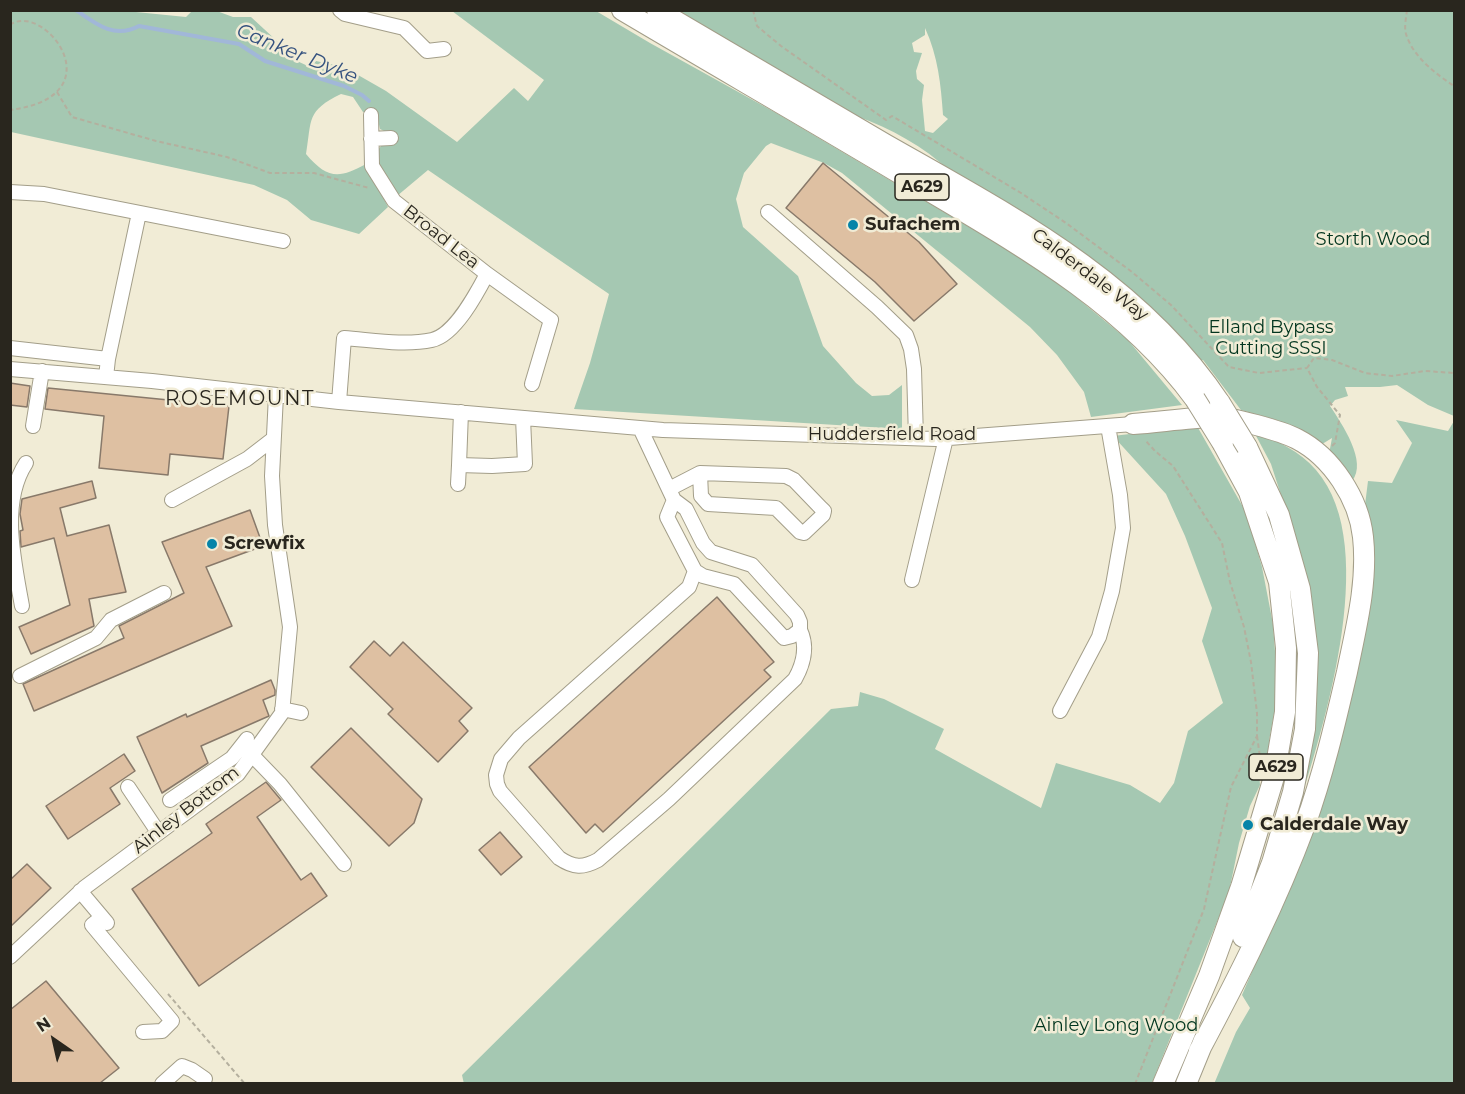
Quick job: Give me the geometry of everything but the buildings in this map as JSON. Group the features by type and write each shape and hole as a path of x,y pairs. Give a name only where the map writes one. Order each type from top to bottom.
{"highway":[{"name":"Calderdale Way","path":"622,10 1043,260 1127,324 1161,357 1195,399 1249,492 1279,582 1286,648 1285,712 1274,777 1241,887 1209,976 1163,1083"},
{"name":"Calderdale Way","path":"657,10 1038,234 1121,294 1147,316 1191,362 1247,447 1279,515 1300,589 1308,653 1305,729 1293,792 1272,863 1186,1083"},
{"path":"1133,424 1217,417 1281,431 1299,439 1321,456 1340,477 1354,503 1363,535 1365,570 1354,639 1328,754 1305,825 1275,897 1199,1052"}],"street":[{"path":"340,10 345,14 404,28 417,44 427,51 444,49"},
{"path":"371,115 372,166 390,196"},
{"path":"371,139 391,138"},
{"path":"11,191 44,194 283,241"},
{"name":"Broad Lea","path":"390,196 487,274 551,320 532,384"},
{"path":"768,212 878,306 906,335 912,349 914,369 916,438"},
{"path":"106,376 139,213"},
{"name":"Broad Lea","path":"339,402 344,338 406,342 434,340 452,327 477,294 487,274"},
{"path":"10,348 108,359"},
{"name":"Huddersfield Road","path":"10,369 106,376 339,402 640,428 946,438 1133,424"},
{"path":"33,426 42,371"},
{"name":"Ainley Bottom","path":"10,957 80,891 238,774 282,713 290,627 275,525 272,476 276,395"},
{"path":"458,484 461,412"},
{"path":"459,465 525,464 524,418"},
{"path":"1060,711 1099,637 1112,591 1123,528 1120,495 1108,426"},
{"path":"640,428 671,494 686,509 703,543 711,552 752,565 797,615 804,638 805,654 803,666 795,679 669,799 598,860 578,867 569,865 559,858 500,791 496,775 501,759 519,738 689,587 694,571"},
{"path":"912,580 946,438"},
{"path":"172,500 247,459 273,439"},
{"path":"22,606 11,505 19,474 26,463"},
{"path":"700,473 701,496 708,504 776,508 800,532 808,531 824,516 824,512 794,480 786,476 700,473 671,494 667,517 694,571 703,576 734,584 784,638 800,630"},
{"path":"20,676 96,638 111,620 164,593"},
{"path":"282,709 301,713"},
{"path":"170,800 232,758 247,740"},
{"path":"252,755 279,784 344,864"},
{"path":"232,758 242,769"},
{"path":"128,787 158,832"},
{"path":"80,891 105,920 92,926 172,1021 162,1031 143,1032"},
{"path":"162,1083 182,1066 204,1078"}],"path":[{"path":"1407,10 1406,34 1418,56 1438,75 1455,86"},
{"path":"10,25 19,19 29,17"},
{"path":"10,110 28,108 47,100 57,92 66,76 64,53 58,39 39,20"},
{"path":"57,92 72,117 156,141 227,157 270,173 314,173 381,191 390,196"},
{"path":"1321,456 1335,443 1340,415 1317,387 1307,368 1314,358 1332,360 1365,373 1392,376 1425,371 1455,373"},
{"path":"1133,424 1155,451 1173,466 1222,543 1230,582 1244,627 1257,713 1257,736 1231,787 1204,909 1135,1083"},
{"path":"162,987 245,1083"}],"green space":[{"path":"116,10 186,17 192,11 214,10 233,17 251,17 277,41 284,55 310,67 316,61 344,67 386,91 457,142 514,88 528,101 544,80 452,11 596,11 778,114 1008,250 1059,283 1128,340 1182,405 1091,417 1084,392 1057,355 1030,327 842,173 824,163 771,143 744,173 736,199 743,227 798,276 823,346 856,383 872,396 889,395 902,385 902,429 574,409 590,363 609,294 428,170 397,196 375,162 376,152 382,145 395,142 396,133 388,133 380,129 376,111 363,112 353,97 341,94 316,111 310,124 306,154 320,168 334,174 348,172 366,164 388,207 359,234 311,220 287,200 254,185 11,132 11,11"},
{"path":"669,11 1454,11 1454,416 1428,405 1397,385 1345,387 1348,396 1335,400 1330,406 1355,454 1356,473 1352,481 1329,454 1332,438 1319,446 1280,421 1241,410 1203,360 1198,361 918,146 869,121 854,117","holes":["925,28 938,71 943,115 948,119 933,133 925,131 922,100 924,85 917,79 916,71 922,53 914,52 912,43 925,35"]},
{"path":"1396,420 1448,431 1454,421 1454,1083 1214,1084 1236,1032 1250,1008 1242,995 1282,902 1358,665 1368,481 1392,483 1412,443"},
{"name":"Ainley Long Wood","path":"1197,426 1247,514 1262,567 1273,624 1278,692 1269,741 1272,747 1267,773 1259,773 1260,785 1250,806 1239,843 1229,892 1152,1083 464,1084 462,1075 831,709 858,706 860,692 884,699 944,729 935,749 1041,808 1056,763 1130,785 1160,803 1174,783 1188,731 1223,703 1202,641 1212,608 1185,536 1166,494 1113,436"},
{"path":"1254,432 1287,447 1303,457 1316,470 1336,504 1345,546 1346,594 1340,645 1330,696 1292,827 1311,717 1288,517 1271,464"}],"waterway":[{"name":"Canker Dyke","path":"76,10 99,25 114,31 130,30 139,26 239,44 265,61 344,86 369,101"}],"place":[{"name":"Sufachem","path":"853,225"},
{"name":"Screwfix","path":"212,544"},
{"name":"Calderdale Way","path":"1248,825"}],"district":[{"name":"ROSEMOUNT","path":"240,399"}],"park label":[{"name":"Storth Wood","path":"1373,240"},
{"name":"Elland Bypass Cutting SSSI","path":"1271,338"}]}
